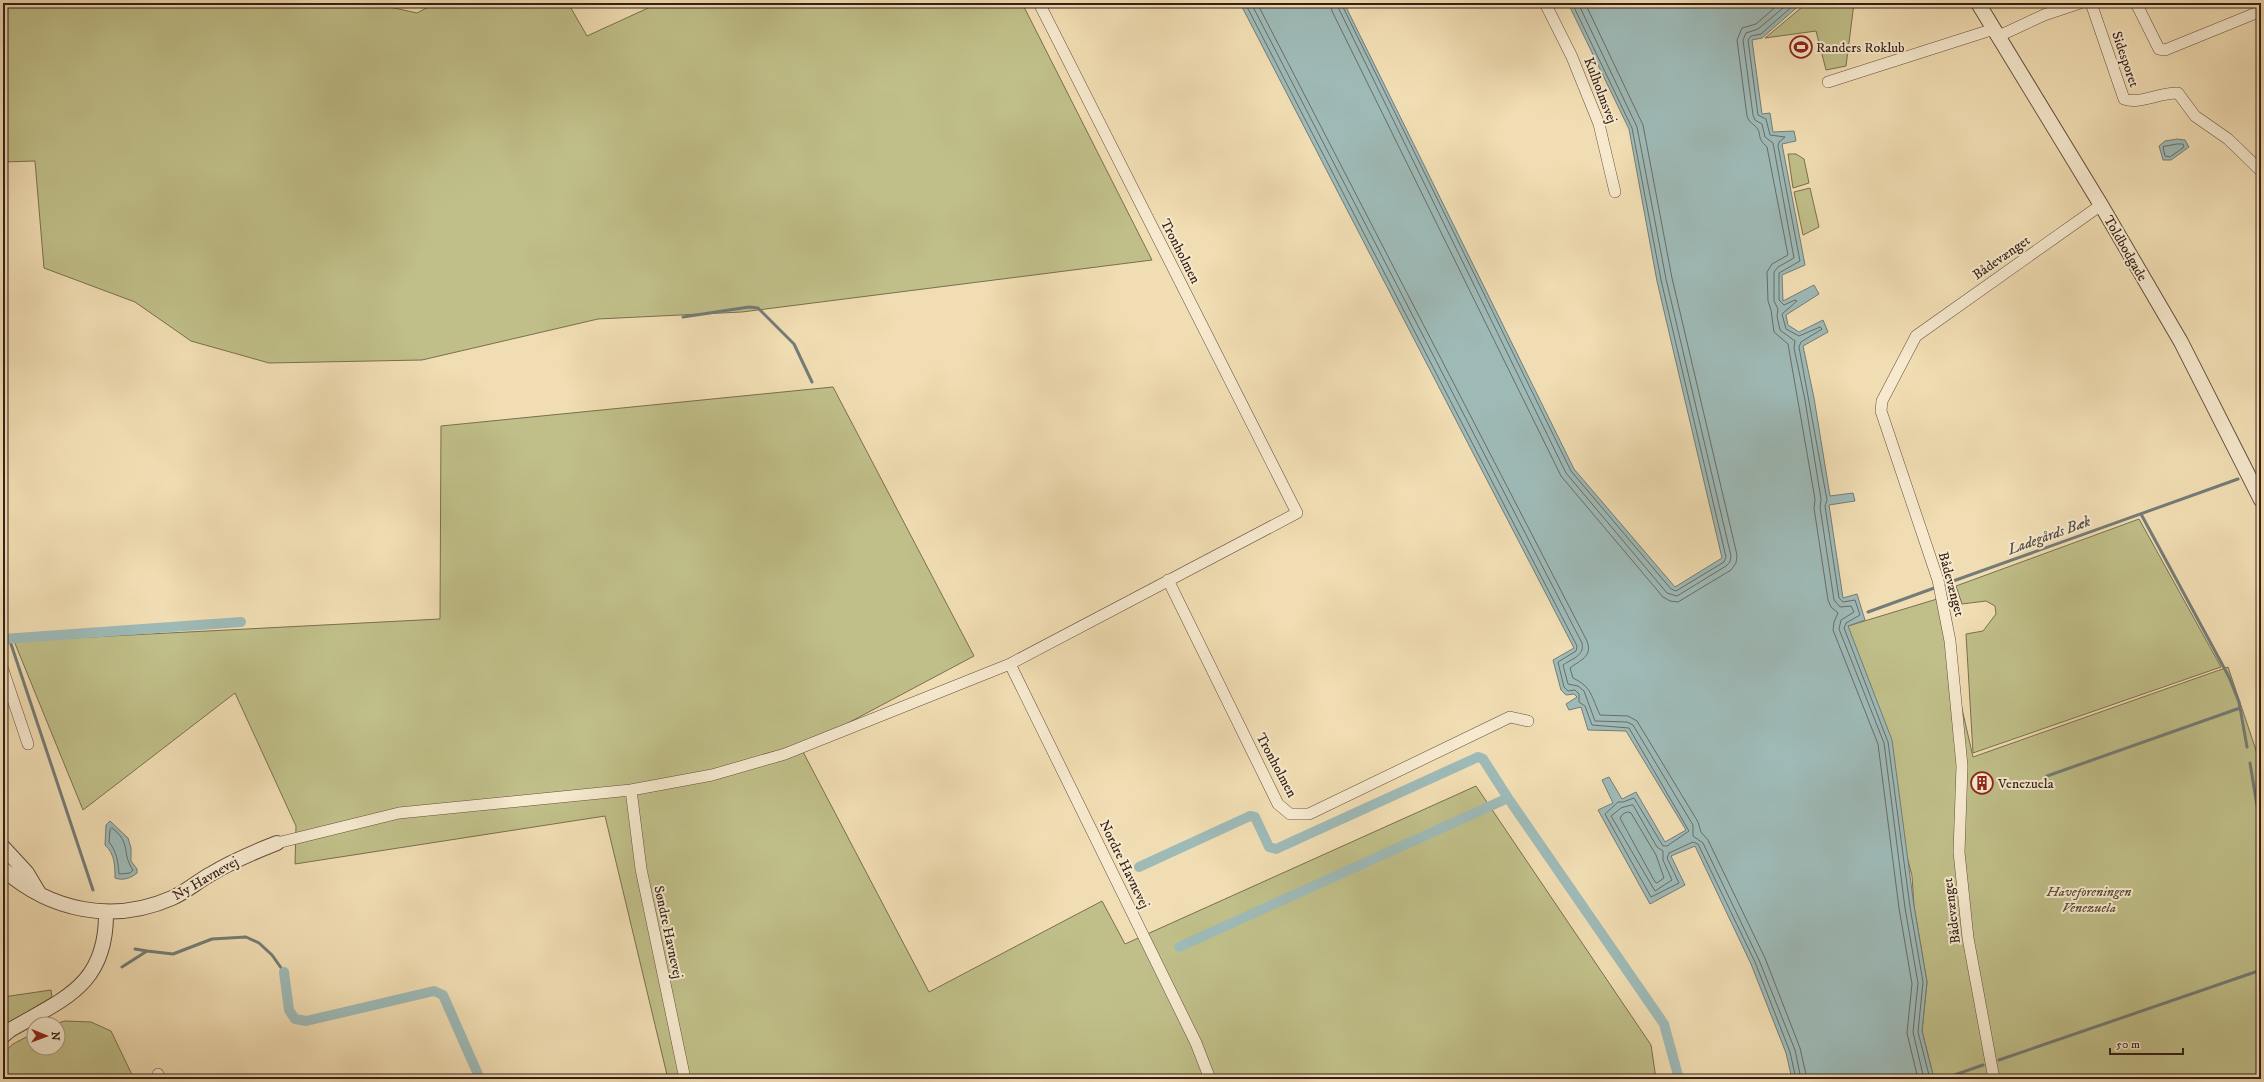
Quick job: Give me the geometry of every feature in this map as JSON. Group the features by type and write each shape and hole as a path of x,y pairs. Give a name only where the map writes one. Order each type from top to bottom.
{"street":[{"name":"Tronholmen","path":"1039,3 1297,513 1168,580 1278,804 1290,814 1309,814 1510,717 1528,721"},
{"name":"Kulholmsvej","path":"1545,3 1572,57 1599,124 1615,192"},
{"name":"Toldbodgade","path":"1978,3 2101,205 2181,342 2261,500"},
{"path":"1828,82 1996,33 2080,3"},
{"name":"Sidesporet","path":"2091,3 2124,99 2132,101 2168,92 2178,93 2195,116 2228,139 2261,171"},
{"path":"2136,3 2159,49 2165,50 2261,11"},
{"name":"Bådevænget","path":"1994,1079 1967,922 1959,852 1962,766 1950,641 1943,597 1881,411 1882,401 1916,336 2101,205"},
{"path":"277,843 399,813 631,790 712,775 785,754 1010,664 1168,580"},
{"name":"Nordre Havnevej","path":"1010,664 1196,1043 1210,1079"},
{"path":"3,670 28,744"},
{"name":"Søndre Havnevej","path":"631,790 641,870 685,1079"},
{"name":"Ny Havnevej","path":"3,869 20,885 61,905 76,909 106,912 140,908 173,898 212,873 244,856 277,843"},
{"path":"3,847 27,873 39,893"},
{"path":"3,1036 10,1030 71,995 86,980 100,958 105,943 106,912"}],"green space":[{"path":"3,3 371,3 417,13 436,3 568,3 587,36 659,3 1022,3 1152,260 742,312 598,319 422,360 269,363 191,341 135,302 44,268 35,161 3,162"},
{"path":"1807,3 1854,3 1846,66 1826,70 1816,31 1765,38"},
{"path":"1788,154 1796,154 1804,159 1809,183 1793,188"},
{"path":"1810,188 1819,227 1803,235 1794,192"},
{"path":"833,387 974,656 801,748 929,992 1102,901 1125,944 1476,786 1651,1045 1656,1079 668,1079 605,816 295,864 296,826 235,693 83,810 14,641 440,619 441,426"},
{"path":"2139,519 2221,667 1973,753 1966,634 1983,631 1996,614 1995,606 1986,601 1962,604 1956,586"},
{"name":"Haveforeningen Venezuela","path":"1937,599 1973,757 2228,667 2261,765 2261,1079 1934,1079 1922,1031 1927,982 1914,906 1912,876 1848,626"},
{"path":"51,990 52,997 3,1026 3,997"},
{"path":"66,1021 91,1022 111,1031 134,1079 3,1079 3,1053 13,1044 26,1037 26,1056 66,1056"}],"water":[{"path":"1240,3 1344,3 1574,469 1675,587 1722,558 1657,281 1629,129 1568,3 1802,3 1762,38 1752,40 1762,114 1770,113 1773,132 1794,131 1796,141 1782,144 1805,265 1782,275 1783,301 1814,285 1819,294 1786,315 1788,325 1799,332 1823,320 1828,332 1803,346 1814,398 1830,496 1853,493 1855,501 1829,505 1843,598 1857,594 1865,620 1848,626 1892,740 1914,906 1927,982 1922,1031 1934,1079 1792,1079 1786,1053 1751,964 1695,846 1671,856 1685,885 1650,904 1598,810 1613,803 1602,780 1609,777 1622,799 1636,792 1665,842 1686,830 1626,731 1588,730 1581,707 1569,710 1566,704 1577,697 1574,694 1566,695 1561,690 1553,660 1574,648"},
{"path":"2177,139 2185,140 2189,147 2171,160 2163,160 2159,146 2165,141"},
{"path":"110,821 128,838 131,848 131,861 137,869 137,873 127,878 115,878 113,856 105,845 106,825"}],"waterway":[{"path":"683,317 749,307 758,308 794,344 812,382"},
{"name":"Ladegårds Bæk","path":"1942,585 2238,479"},
{"path":"2141,514 2229,677 2239,702 2247,747"},
{"name":"Ladegårds Bæk","path":"1868,612 1937,587"},
{"path":"3,639 241,622"},
{"path":"9,638 93,890"},
{"path":"2047,776 2240,708"},
{"path":"1139,867 1250,816 1255,817 1269,847 1276,849 1478,757 1483,759 1508,798 1664,1024 1679,1079"},
{"path":"2250,763 2261,830"},
{"path":"1179,947 1508,798"},
{"path":"122,967 147,951 173,954 212,939 246,937 259,943 272,955 284,972"},
{"path":"135,949 147,951"},
{"path":"1999,1060 2261,970"},
{"path":"284,972 289,1010 295,1019 306,1021 434,991 443,995 480,1079"},
{"path":"1943,1079 1983,1065"}],"place":[{"name":"Randers Roklub","path":"1801,47"},
{"name":"Venezuela","path":"1982,783"}]}
